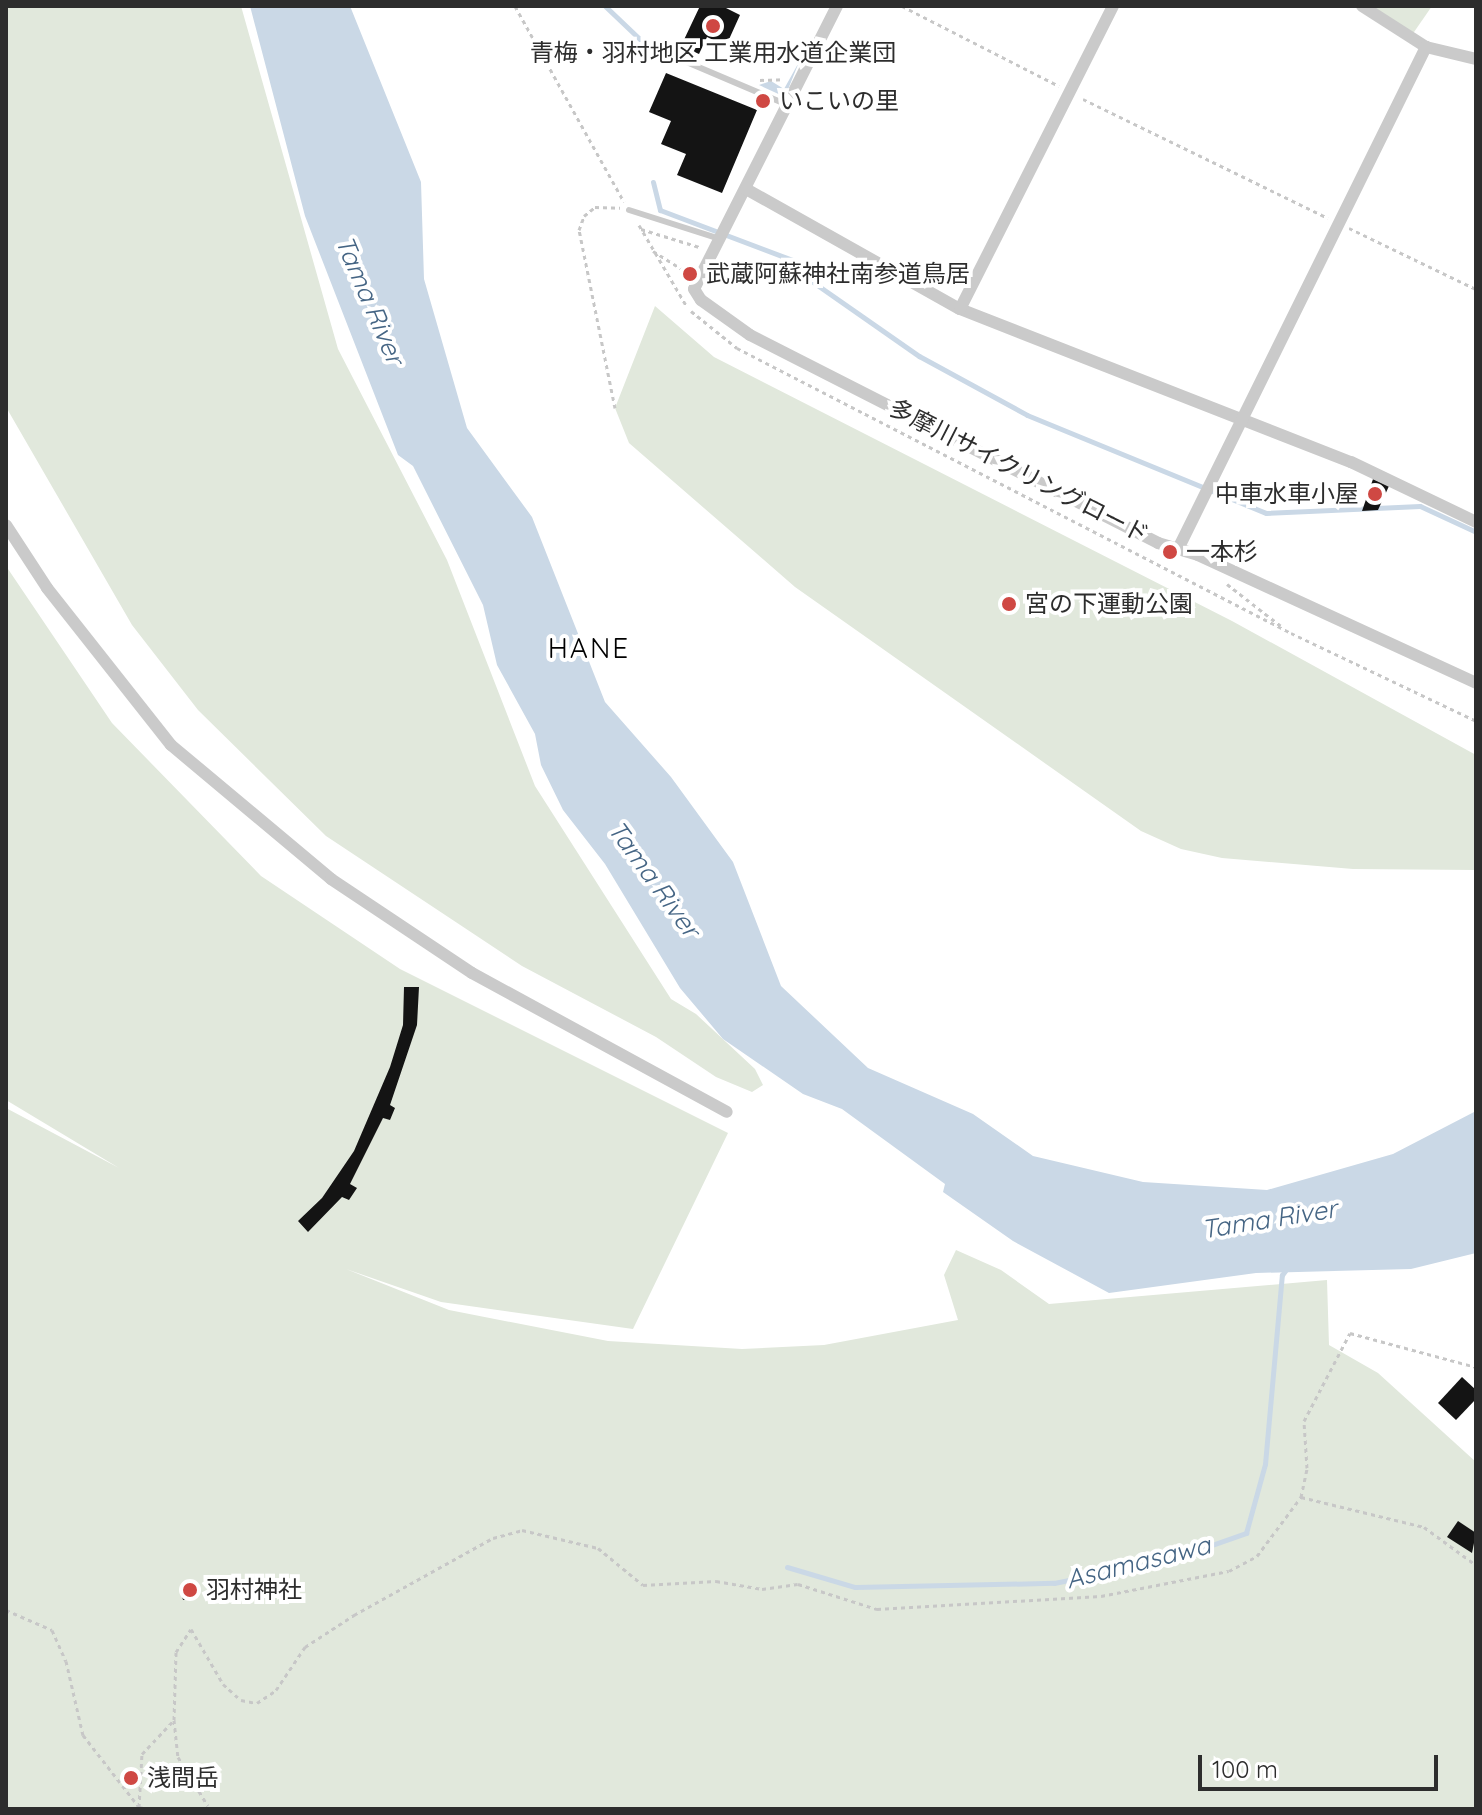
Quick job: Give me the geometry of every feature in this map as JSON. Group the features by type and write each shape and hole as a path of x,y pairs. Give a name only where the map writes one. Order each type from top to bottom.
{"street":[{"path":"837,6 694,289 750,335 1158,543 1179,547 1476,683"},
{"path":"960,309 1113,6"},
{"path":"1362,6 1426,47 1476,59"},
{"path":"1179,547 1426,47"},
{"path":"746,189 960,309 1351,462 1476,522"},
{"path":"6,525 47,588 171,745 331,879 472,973 727,1112"}],"lane":[{"path":"663,52 788,105"},
{"path":"629,210 722,234"}],"path":[{"name":"多摩川サイクリングロード","path":"515,6 652,250 700,322 737,348 1291,633 1476,721"},
{"path":"902,6 1071,93 1476,289"},
{"path":"754,90 760,80 789,78"},
{"path":"615,408 579,230 584,216 595,207 629,210"},
{"path":"641,229 699,248 687,272"},
{"path":"652,250 694,277"},
{"path":"1222,581 1291,633"},
{"path":"166,1809 209,1808 178,1757 174,1720 176,1652 191,1629 223,1684 241,1700 257,1703 276,1690 305,1647 354,1615 493,1538 522,1530 598,1548 643,1585 716,1581 762,1589 798,1584 877,1609 1101,1596 1229,1571 1257,1556 1301,1497 1307,1468 1304,1421 1350,1333 1476,1367"},
{"path":"1301,1497 1424,1527 1476,1565"},
{"path":"6,1610 52,1630 66,1661 83,1735 139,1807 148,1809"},
{"path":"139,1807 142,1754 174,1720"}],"shaded area":[{"path":"6,6 241,6 338,349 447,560 535,786 671,999 696,1014 755,1069 763,1085 752,1092 716,1077 656,1037 522,966 326,836 198,710 132,625 6,407"},
{"path":"1371,6 1432,6 1412,35"},
{"name":"宮の下運動公園","path":"655,306 714,357 1232,621 1476,755 1476,870 1353,869 1222,858 1181,849 1141,831 795,587 629,443 615,408"},
{"path":"6,566 112,723 261,876 400,969 728,1133 633,1329 441,1302 346,1269 449,1310 608,1341 742,1349 824,1345 958,1320 944,1275 956,1250 1001,1270 1049,1304 1327,1280 1329,1345 1378,1373 1476,1462 1476,1809 6,1809 6,1108 119,1168 6,1100"}],"water":[{"name":"Tama River","path":"250,6 350,6 421,182 424,279 467,428 532,517 605,702 671,777 733,862 781,986 868,1068 973,1114 1033,1156 1143,1182 1267,1190 1393,1154 1476,1111 1476,1253 1411,1269 1256,1273 1109,1293 1013,1241 943,1192 945,1184 842,1109 803,1094 723,1039 680,988 605,864 563,810 541,765 535,734 497,665 483,605 413,466 398,455 305,216"},
{"path":"799,62 785,97 759,85 771,81 784,89"}],"building":[{"name":"青梅・羽村地区 工業用水道企業団","path":"700,6 722,6 740,15 726,46 707,37 699,54 681,46"},
{"path":"666,73 757,110 722,193 677,175 686,154 661,144 671,121 649,112"},
{"name":"中車水車小屋","path":"1373,479 1389,486 1378,510 1362,511"},
{"path":"404,987 419,987 417,1025 390,1105 395,1108 390,1120 383,1118 350,1184 357,1188 349,1200 342,1197 308,1232 298,1221 322,1198 354,1151 390,1067 403,1025"},
{"path":"1462,1377 1476,1390 1476,1399 1456,1420 1438,1403"},
{"path":"1458,1521 1476,1533 1472,1553 1447,1537"},
{"name":"羽村神社","path":"191,1587 194,1598 183,1600 180,1589"}],"waterway":[{"path":"605,6 647,46"},
{"path":"653,182 660,210 795,261 810,280 919,356 1027,415 1266,513 1420,506 1476,532"},
{"name":"Asamasawa","path":"787,1567 855,1587 1054,1583 1169,1560 1246,1533 1265,1464 1282,1275 1287,1268"}],"place":[{"name":"青梅・羽村地区 工業用水道企業団","path":"713,26"},
{"name":"いこいの里","path":"763,101"},
{"name":"武蔵阿蘇神社南参道鳥居","path":"690,274"},
{"name":"中車水車小屋","path":"1375,494"},
{"name":"一本杉","path":"1170,552"},
{"name":"宮の下運動公園","path":"1009,604"},
{"name":"羽村神社","path":"190,1590"},
{"name":"浅間岳","path":"131,1778"}],"district":[{"name":"HANE","path":"589,648"}]}
